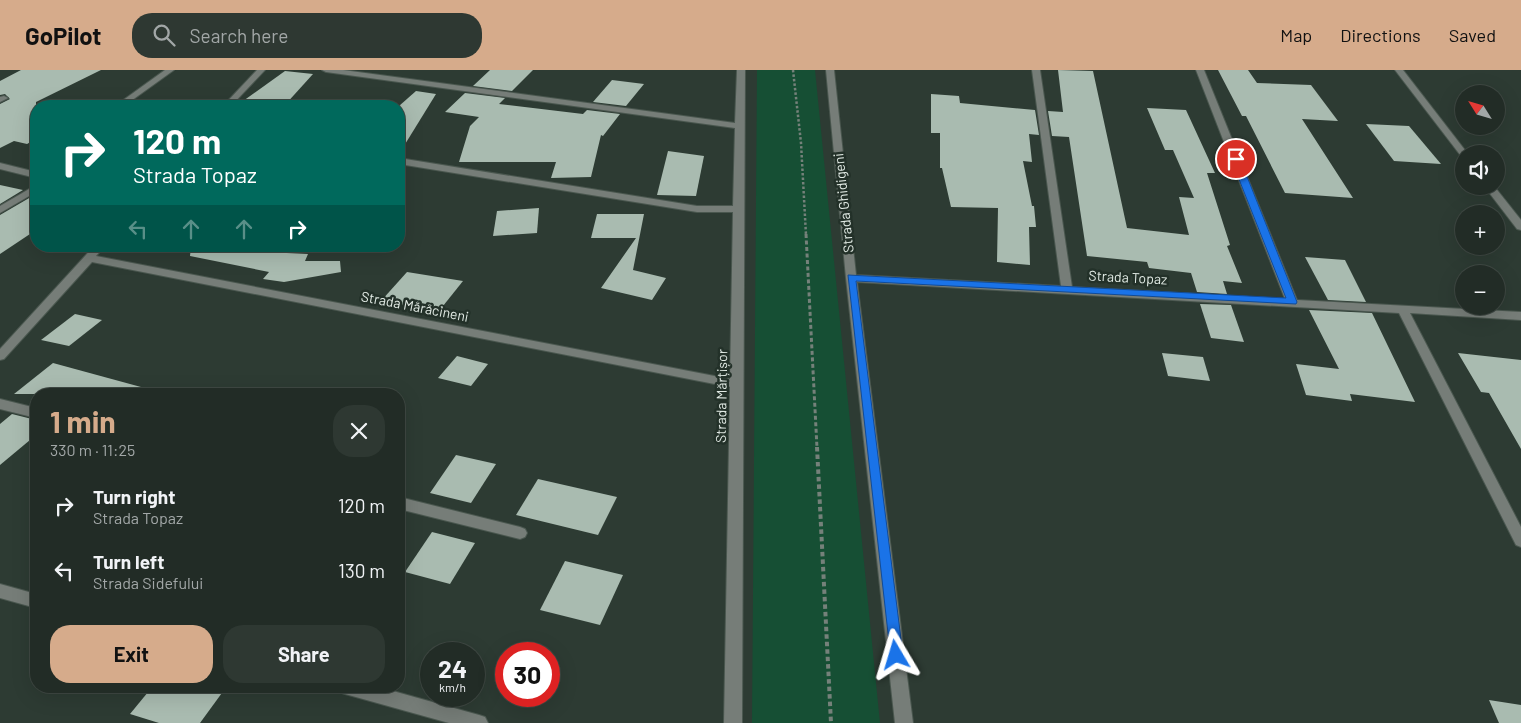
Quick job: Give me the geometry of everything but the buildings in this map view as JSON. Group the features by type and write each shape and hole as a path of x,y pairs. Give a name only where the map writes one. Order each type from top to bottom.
{"street":[{"path":"128,100 170,70"},
{"path":"233,100 261,70"},
{"path":"326,70 738,126"},
{"name":"Strada Mărțișor","path":"732,723 738,126 741,70"},
{"name":"Strada Ghidigeni","path":"830,70 851,278 904,723"},
{"path":"1036,70 1067,289"},
{"path":"1200,70 1292,302"},
{"path":"1399,70 1457,145"},
{"path":"405,162 697,209 738,210"},
{"path":"0,166 30,174"},
{"path":"0,210 30,192"},
{"path":"1496,195 1521,227"},
{"path":"0,356 94,252"},
{"name":"Strada Mărăcineni","path":"89,258 736,384"},
{"name":"Strada Topaz","path":"851,278 1521,316"},
{"path":"1403,310 1521,541"},
{"path":"0,404 30,412"},
{"path":"405,504 520,533"},
{"path":"0,591 30,599"},
{"path":"370,693 479,723"}],"path":[{"path":"793,70 801,142 831,723"}],"green space":[{"path":"757,70 815,70 880,723 752,723"}],"route":[{"path":"896,655 851,278 1292,302 1236,159"}]}
